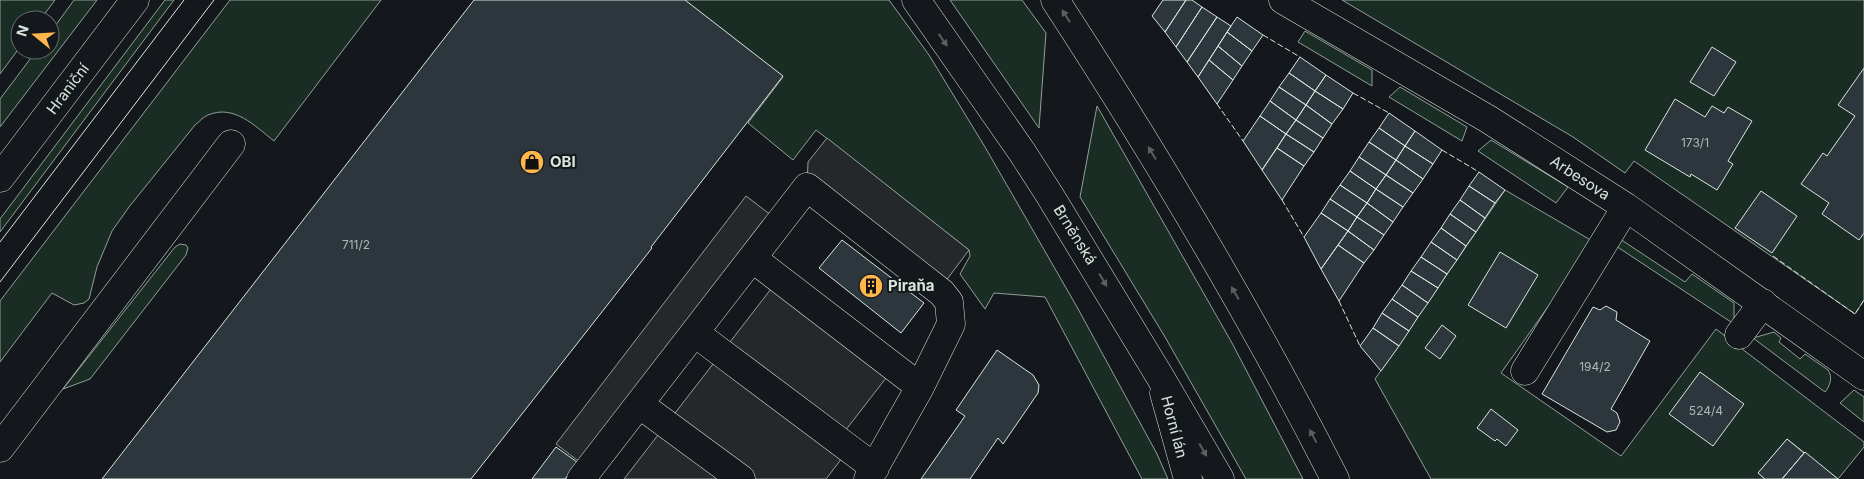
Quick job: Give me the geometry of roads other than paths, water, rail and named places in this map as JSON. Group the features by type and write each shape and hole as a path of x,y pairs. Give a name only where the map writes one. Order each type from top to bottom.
{"main road":[{"name":"Hraniční","path":"0,178 135,0"},
{"name":"Brněnská","path":"916,0 1022,152 1087,254 1220,479"},
{"path":"1055,0 1109,83 1222,270 1335,479"},
{"name":"Arbesova","path":"1283,0 1488,118 1626,207 1864,376"},
{"path":"0,448 231,144"},
{"path":"584,478 639,404 807,186 942,293 949,302 951,324 920,387 872,473 694,333"},
{"path":"1525,370 1626,207"},
{"path":"752,258 920,387"},
{"path":"1739,335 1763,303"},
{"name":"Horní lán","path":"1160,375 1188,479"},
{"path":"639,404 741,479"}],"tram line":[{"path":"0,242 184,0"},
{"path":"0,282 214,0"}],"place":[{"name":"OBI","path":"532,162"},
{"name":"Piraňa","path":"871,286"}]}
